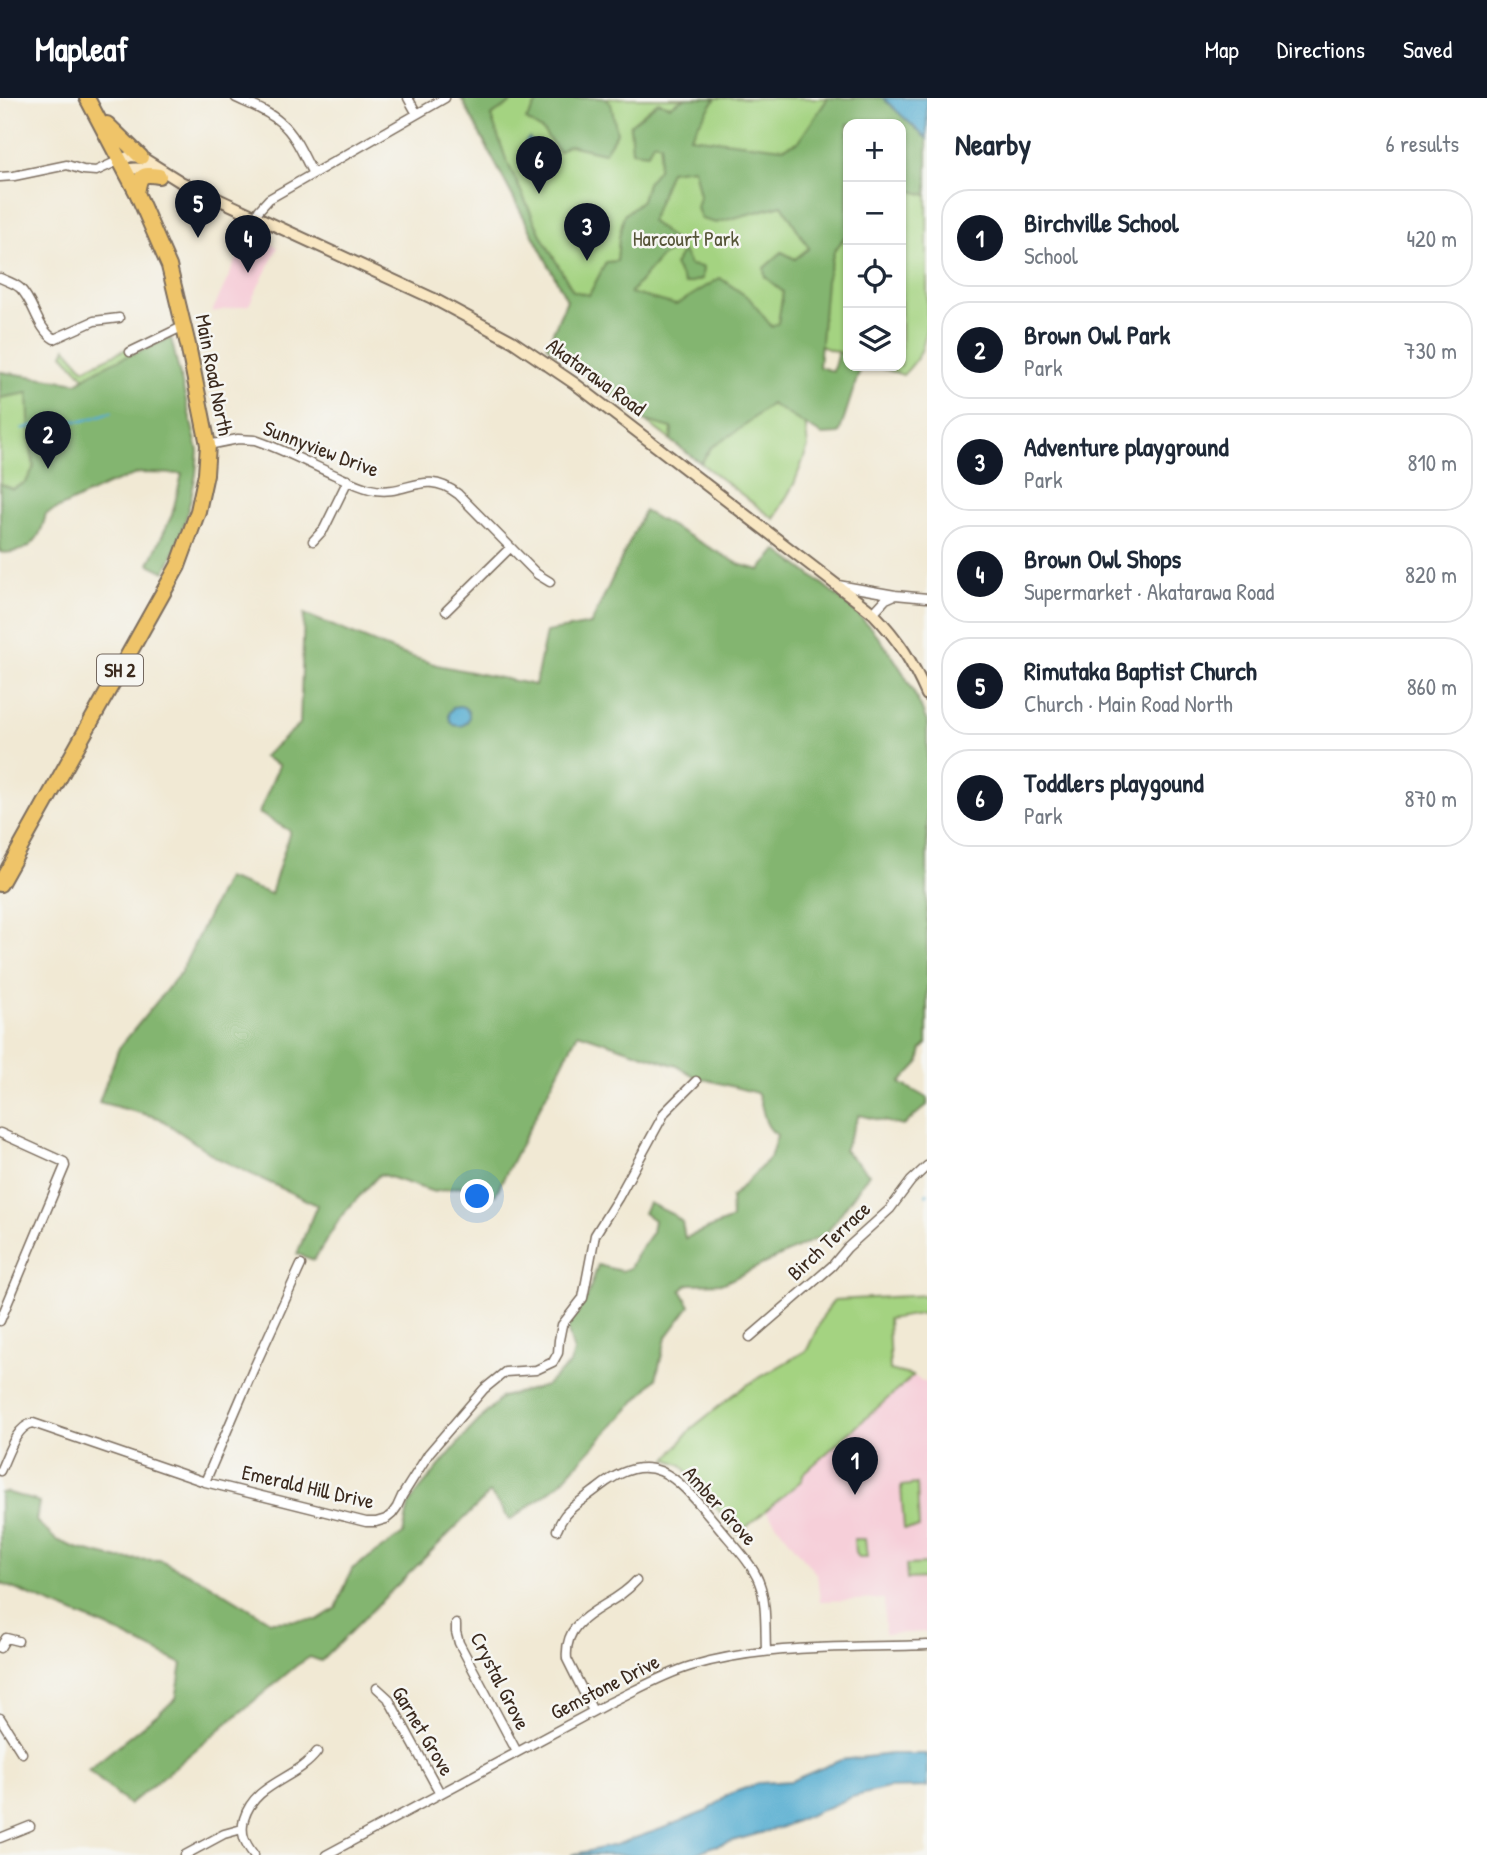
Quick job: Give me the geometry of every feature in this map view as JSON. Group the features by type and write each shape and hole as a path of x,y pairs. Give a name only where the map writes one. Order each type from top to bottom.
{"highway":[{"path":"90,103 141,157"},
{"name":"SH 2","path":"90,103 123,165"},
{"name":"Main Road North","path":"0,884 177,566 198,511 206,474 208,445 169,266 123,165"},
{"path":"138,193 139,181 143,176 159,176"}],"street":[{"path":"236,98 281,122 293,137 313,174"},
{"path":"408,98 417,114"},
{"path":"256,216 269,199 445,98"},
{"path":"0,177 67,165 96,172 123,165 131,156 141,157"},
{"name":"Akatarawa Road","path":"141,157 176,180 432,298 513,341 573,383 873,613 902,645 927,695"},
{"name":"Akatarawa Road","path":"123,165 145,169 176,180"},
{"path":"0,278 20,289 44,331 54,339 94,321 119,318"},
{"path":"130,352 184,326"},
{"name":"Sunnyview Drive","path":"208,445 238,439 255,440 369,489 383,491 423,482 440,483 458,494 537,574 550,582"},
{"path":"313,541 324,529 348,481"},
{"path":"446,611 510,548"},
{"path":"835,584 895,596 927,598"},
{"path":"873,613 886,599 895,596"},
{"name":"Emerald Hill Drive","path":"0,1471 20,1429 33,1423 205,1482 366,1522 376,1522 391,1514 429,1453 484,1389 505,1372 537,1370 553,1362 558,1353 562,1325 583,1298 595,1235 664,1112 696,1081"},
{"path":"0,1133 65,1162 65,1166 0,1321"},
{"name":"Birch Terrace","path":"750,1337 832,1266 847,1248 890,1209 911,1181 927,1166"},
{"name":"Emerald Hill Drive","path":"205,1482 301,1265"},
{"name":"Amber Grove","path":"557,1530 565,1515 610,1478 623,1471 645,1468 668,1473 722,1531 759,1580 763,1593 766,1650"},
{"path":"593,1711 567,1659 569,1638 585,1617 622,1596 636,1581"},
{"name":"Crystal Grove","path":"456,1624 459,1643 517,1752"},
{"path":"0,1648 6,1638 18,1641"},
{"name":"Gemstone Drive","path":"326,1855 593,1711 646,1684 688,1667 766,1650 927,1645"},
{"name":"Garnet Grove","path":"377,1688 388,1698 440,1793"},
{"path":"0,1718 22,1753"},
{"path":"254,1855 243,1837 242,1829 253,1800 263,1789 306,1765 317,1752"},
{"path":"0,1838 30,1826"},
{"path":"185,1855 242,1829"}],"shaded area":[{"path":"248,235 278,247 249,305 212,312"},
{"path":"913,1376 927,1383 927,1632 885,1634 884,1599 820,1601 817,1575 766,1511 802,1480 802,1475"}],"green space":[{"name":"Harcourt Park","path":"461,98 841,98 847,119 843,119 843,354 795,337 808,447 794,484 774,519 547,346 567,300"},
{"path":"515,98 491,116 506,159 542,237 573,291 589,295 606,262 617,261 624,215 642,200 647,183 658,169 661,144 653,142 648,153 632,151 630,125 658,102 670,106 685,98 716,98 690,137 783,148 798,142 828,98 883,98 906,119 843,119 843,239 834,252 826,281 819,367 833,371 838,352 843,354 843,371 859,371 839,434 822,435 771,404 711,448 701,463 671,441 672,428 646,421 547,346 567,300 462,99","holes":["694,168 700,196 697,208 701,219 716,223 782,205 809,248 795,259 782,252 764,268 765,277 783,292 778,323 772,327 749,298 720,278 676,305 630,293 660,258 674,248 675,241 651,221 670,171"]},
{"path":"540,98 605,98 611,104 617,133 604,153 569,145 559,152 543,131 526,120"},
{"path":"906,119 927,139 927,195 906,189"},
{"path":"906,144 927,162 927,323 921,352 903,375 891,371 906,371"},
{"path":"683,251 690,265 703,267 702,279 685,284 674,265"},
{"path":"171,338 0,516 0,372 78,383 84,377 63,354 66,348 84,369 128,348 131,355"},
{"path":"171,338 198,451 187,515 165,572 149,564 172,515 182,474 139,473 107,485 46,514 40,532 29,546 17,551 0,552 0,484 13,489 26,482 34,467 28,393 0,398 0,372 78,383 110,364"},
{"path":"644,511 741,565 760,570 777,550 837,596 871,628 894,658 920,706 927,722 927,1044 922,1049 919,1063 900,1083 927,1098 927,1105 903,1126 859,1115 844,1150 869,1174 826,1234 724,1283 689,1284 681,1290 690,1306 666,1338 656,1379 558,1485 510,1520 490,1493 321,1661 310,1657 296,1666 129,1805 88,1770 176,1699 182,1664 107,1627 0,1583 0,1493 6,1492 39,1502 36,1521 56,1540 119,1559 160,1560 204,1581 270,1621 317,1620 336,1608 352,1569 403,1534 409,1505 416,1494 466,1434 502,1397 545,1386 570,1364 574,1352 567,1328 587,1298 598,1265 621,1271 630,1268 652,1232 654,1220 644,1213 649,1203 682,1222 685,1238 732,1219 731,1198 770,1158 777,1135 768,1126 757,1093 696,1077 677,1066 578,1033 495,1195 459,1187 434,1192 380,1174 342,1215 314,1260 297,1254 317,1205 217,1158 159,1118 99,1102 119,1048 181,972 226,878 271,894 290,831 259,813 279,765 263,757 300,724 304,614 397,652 437,665 535,685 546,632 591,624"},
{"path":"927,1295 927,1313 888,1319 890,1370 913,1376 803,1474 802,1480 738,1534 682,1465 667,1459 692,1428 732,1396 807,1350 834,1300"},
{"path":"917,1484 919,1528 904,1529 901,1486"},
{"path":"854,1539 865,1539 867,1557 859,1557 855,1553"},
{"path":"927,1564 927,1578 907,1579 906,1565"}],"water":[{"path":"883,98 927,98 927,139"},
{"path":"529,138 538,149 549,155 545,162 533,163 524,156 523,145"},
{"path":"455,706 463,706 469,716 463,726 455,726 449,720 449,712"},
{"path":"891,1754 927,1754 927,1787 888,1788 852,1797 782,1827 711,1847 693,1855 571,1855 615,1845 661,1829 707,1811 729,1794 760,1783 791,1781 841,1760"}],"waterway":[{"path":"22,429 50,421 83,421 112,412"}],"place":[{"name":"Toddlers playgound","path":"539,194"},
{"name":"Rimutaka Baptist Church","path":"198,238"},
{"name":"Adventure playground","path":"587,261"},
{"name":"Brown Owl Shops","path":"248,273"},
{"name":"Brown Owl Park","path":"48,469"},
{"name":"Birchville School","path":"855,1495"}]}
